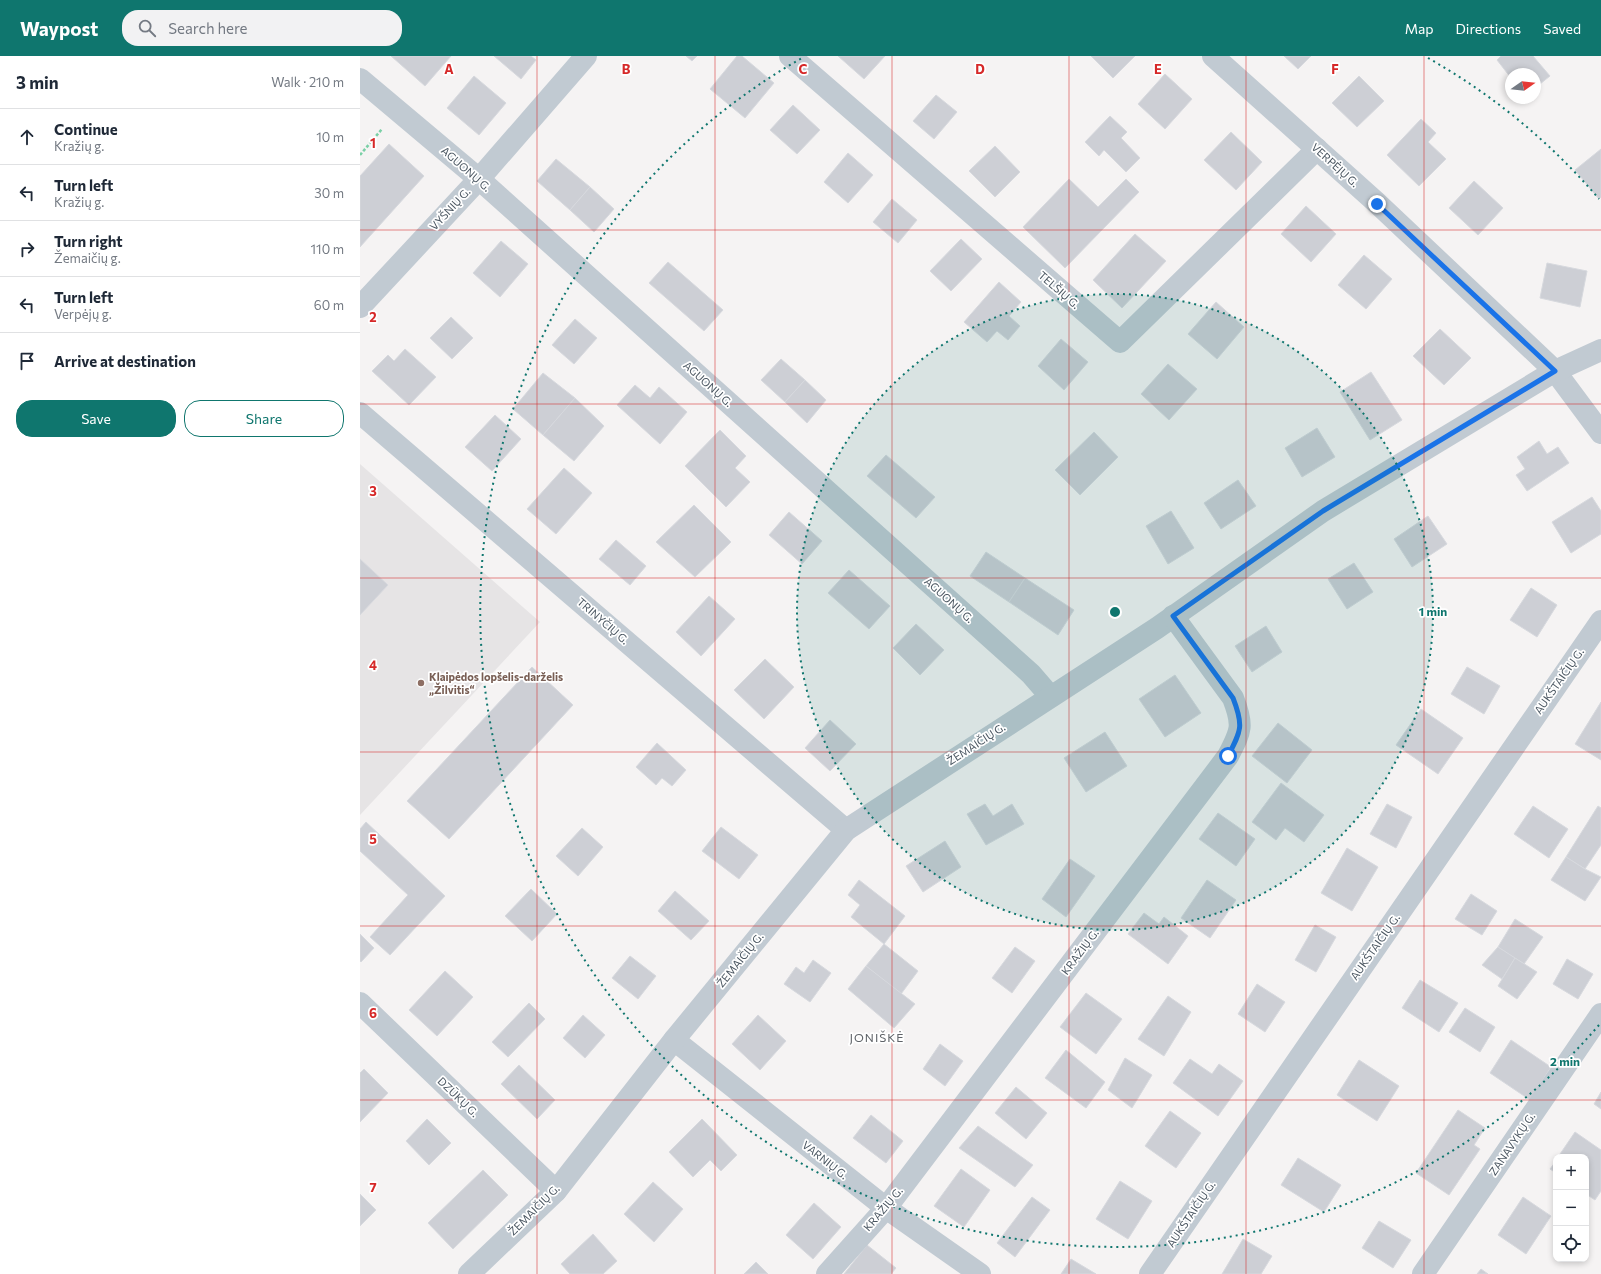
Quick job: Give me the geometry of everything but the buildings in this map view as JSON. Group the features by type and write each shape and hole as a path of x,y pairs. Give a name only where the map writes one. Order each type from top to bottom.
{"street":[{"name":"VYŠNIŲ G.","path":"360,307 479,179 586,56"},
{"name":"TELŠIŲ G.","path":"790,56 1120,342 1317,150"},
{"name":"VERPĖJŲ G.","path":"1214,56 1377,204 1555,371 1601,433"},
{"name":"AGUONŲ G.","path":"360,79 479,179 1031,674 1050,696"},
{"name":"ŽEMAIČIŲ G.","path":"469,1274 556,1191 674,1040 846,830 1173,616 1323,511 1555,371 1601,350"},
{"name":"TRINYČIŲ G.","path":"360,412 846,830"},
{"name":"KRAŽIŲ G.","path":"827,1274 886,1208 1228,756 1240,732 1239,713 1233,698 1173,616"},
{"name":"AUKŠTAIČIŲ G.","path":"1150,1274 1601,620"},
{"name":"DZŪKŲ G.","path":"360,1003 556,1191"},
{"name":"ZANAVYKŲ G.","path":"1423,1274 1601,1014"},
{"name":"VARNIŲ G.","path":"674,1040 886,1208 980,1274"}],"path":[{"path":"360,155 398,111"}],"shaded area":[{"name":"Klaipėdos lopšelis-darželis „Žilvitis“","path":"360,464 540,622 360,815"}],"place":[{"name":"Klaipėdos lopšelis-darželis „Žilvitis“","path":"421,683"}],"district":[{"name":"JONIŠKĖ","path":"877,1038"}],"route":[{"path":"1228,756 1240,732 1239,713 1233,698 1173,616 1323,511 1555,371 1377,204"}]}
